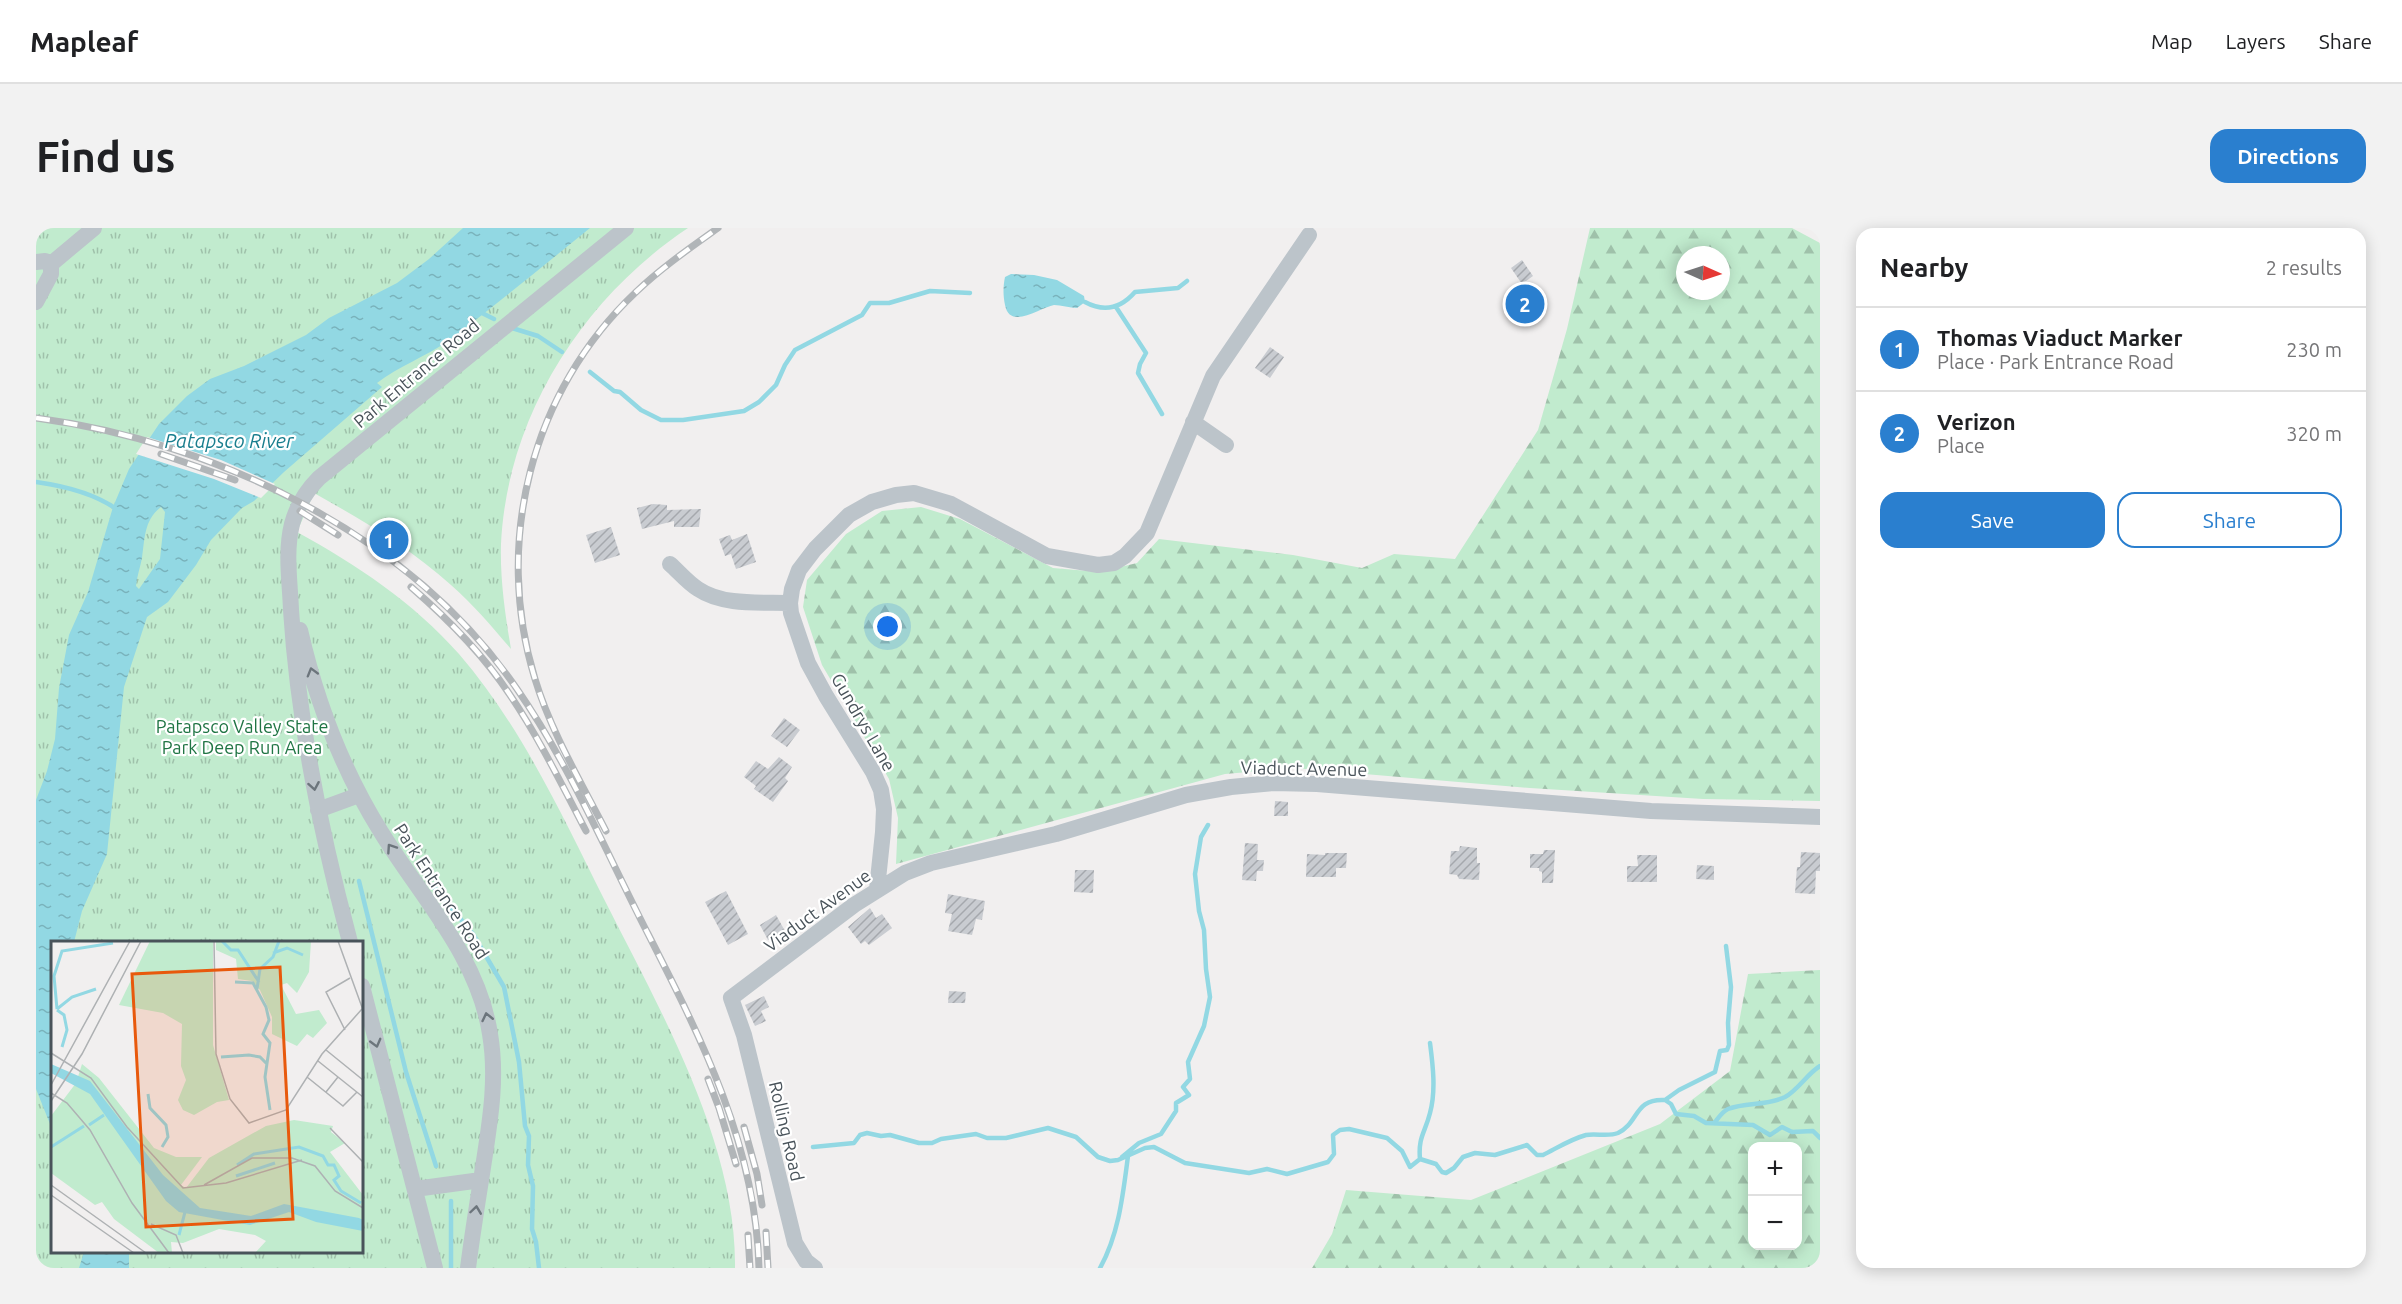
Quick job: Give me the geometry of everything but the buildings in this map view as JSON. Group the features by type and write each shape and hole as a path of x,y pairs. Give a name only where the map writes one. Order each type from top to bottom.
{"street":[{"path":"36,302 51,273 44,263 94,228"},
{"name":"Park Entrance Road","path":"350,941 318,810 299,703 289,541 297,507 307,491 338,463 626,228"},
{"path":"670,564 699,590 713,596 791,608 792,589 799,570 834,529 849,515 872,502 896,495 914,493 951,504 1047,556 1098,565 1114,563 1125,556 1147,533 1213,376 1309,235"},
{"path":"1193,422 1226,445"},
{"name":"Park Entrance Road","path":"290,582 303,642 320,701 359,795 381,833 465,958 483,1001 494,1069 492,1113 468,1268"},
{"name":"Gundrys Lane","path":"791,608 808,663 873,772 881,790 884,809 877,889"},
{"name":"Viaduct Avenue","path":"731,998 877,889 931,863 1056,834 1186,795 1231,787 1273,783 1377,788 1470,798 1651,811 1820,817"},
{"path":"318,810 359,795"},
{"path":"363,990 435,1268"},
{"name":"Rolling Road","path":"731,998 744,1035 795,1243 806,1261 815,1268"},
{"path":"415,1189 481,1180"}],"green space":[{"name":"Patapsco Valley State Park Deep Run Area","path":"36,228 688,228 650,256 615,289 584,325 557,364 535,406 518,450 506,497 501,544 503,596 511,649 467,600 419,559 385,535 314,493 297,532 362,571 423,618 459,654 502,711 521,741 556,804 648,985 691,1077 709,1125 723,1173 732,1221 735,1268 36,1268"},
{"path":"1590,228 1792,228 1820,243 1820,801 1703,799 1530,788 1294,768 1225,774 896,864 898,818 889,779 822,665 803,607 807,580 846,534 882,511 921,507 960,519 1053,568 1100,572 1137,563 1159,539 1293,555 1362,568 1394,554 1455,559 1538,430 1567,329"},
{"path":"1820,970 1820,1268 1312,1268 1332,1234 1346,1190 1471,1200 1660,1124 1730,1071 1748,974"}],"water":[{"name":"Patapsco River","path":"463,228 590,228 448,341 377,383 382,387 254,501 242,508 211,540 196,565 168,602 147,617 124,687 107,854 82,911 74,941 51,941 51,1126 36,1089 36,800 47,771 55,739 59,688 69,635 88,592 113,507 129,469 159,424 187,396 210,379 244,366 306,335 329,318 397,283 429,259","holes":["161,507 165,512 160,559 139,589 136,582 148,524"]},
{"path":"1011,274 1034,275 1057,280 1084,296 1085,302 1077,308 1054,305 1026,316 1013,316 1008,313 1004,295 1005,277"},
{"path":"84,1253 129,1253 129,1268 79,1268"}],"pier":[{"path":"147,437 221,460 275,484 261,498 214,479 136,454"}],"waterway":[{"path":"1085,302 1099,307 1112,307 1124,302 1135,292 1178,288 1187,281"},
{"path":"590,372 614,391 620,392 641,410 661,420 683,420 744,411 759,402 776,385 795,350 862,315 870,303 889,303 930,291 970,293"},
{"path":"1116,307 1146,353 1138,373 1162,414"},
{"path":"478,311 494,319"},
{"path":"512,328 538,336 562,352"},
{"path":"36,482 79,491 118,510"},
{"path":"1122,1157 1139,1143 1161,1134 1176,1111 1176,1103 1189,1095 1183,1087 1190,1079 1188,1062 1204,1026 1210,997 1204,930 1199,911 1195,874 1201,837 1208,825"},
{"path":"359,881 406,1072 436,1166"},
{"path":"434,887 473,934 504,987 519,1062 525,1126 529,1136 528,1165 533,1186 532,1229 539,1268"},
{"path":"1420,1159 1436,1164 1442,1172 1446,1173 1454,1168 1463,1157 1475,1153 1495,1155 1527,1145 1537,1155 1543,1155 1586,1135 1618,1133 1625,1129 1642,1107 1648,1103 1665,1100 1679,1090 1715,1072 1720,1051 1727,1050 1729,1045 1731,987 1726,946"},
{"path":"1420,1159 1421,1140 1433,1096 1430,1043"},
{"path":"1715,1122 1728,1109 1771,1102 1785,1097 1820,1066"},
{"path":"1665,1100 1671,1104 1676,1114 1694,1116 1706,1123 1753,1125 1770,1135 1782,1127 1792,1132 1813,1131 1820,1138"},
{"path":"813,1147 854,1143 860,1135 867,1133 890,1135 919,1143 932,1143 941,1139 976,1134 987,1138 1006,1138 1048,1128 1076,1137 1098,1157 1110,1161 1154,1147 1185,1163 1249,1173 1267,1169 1287,1174 1328,1162 1334,1154 1333,1135 1340,1130 1349,1129 1387,1138 1402,1151 1410,1167 1420,1159"},
{"path":"1100,1268 1116,1228 1128,1156"},
{"path":"451,1201 451,1268"}],"railway":[{"path":"606,831 558,737 542,699 523,627 518,575 521,522 530,471 547,422 570,375 600,331 636,292 666,266 718,228"},
{"path":"36,418 104,430 173,449 240,474 305,505 366,542 423,585 473,634 517,689 569,775 686,1009 722,1092 736,1134 748,1178 759,1268"},
{"path":"161,454 235,480"},
{"path":"300,511 338,535"},
{"path":"411,587 464,638 500,680 521,711 586,831"},
{"path":"708,1079 736,1164"},
{"path":"744,1127 757,1174 762,1205"},
{"path":"766,1232 768,1268"},
{"path":"748,1235 750,1268"}],"place":[{"name":"Verizon","path":"1525,304"},
{"name":"Thomas Viaduct Marker","path":"389,540"}]}
